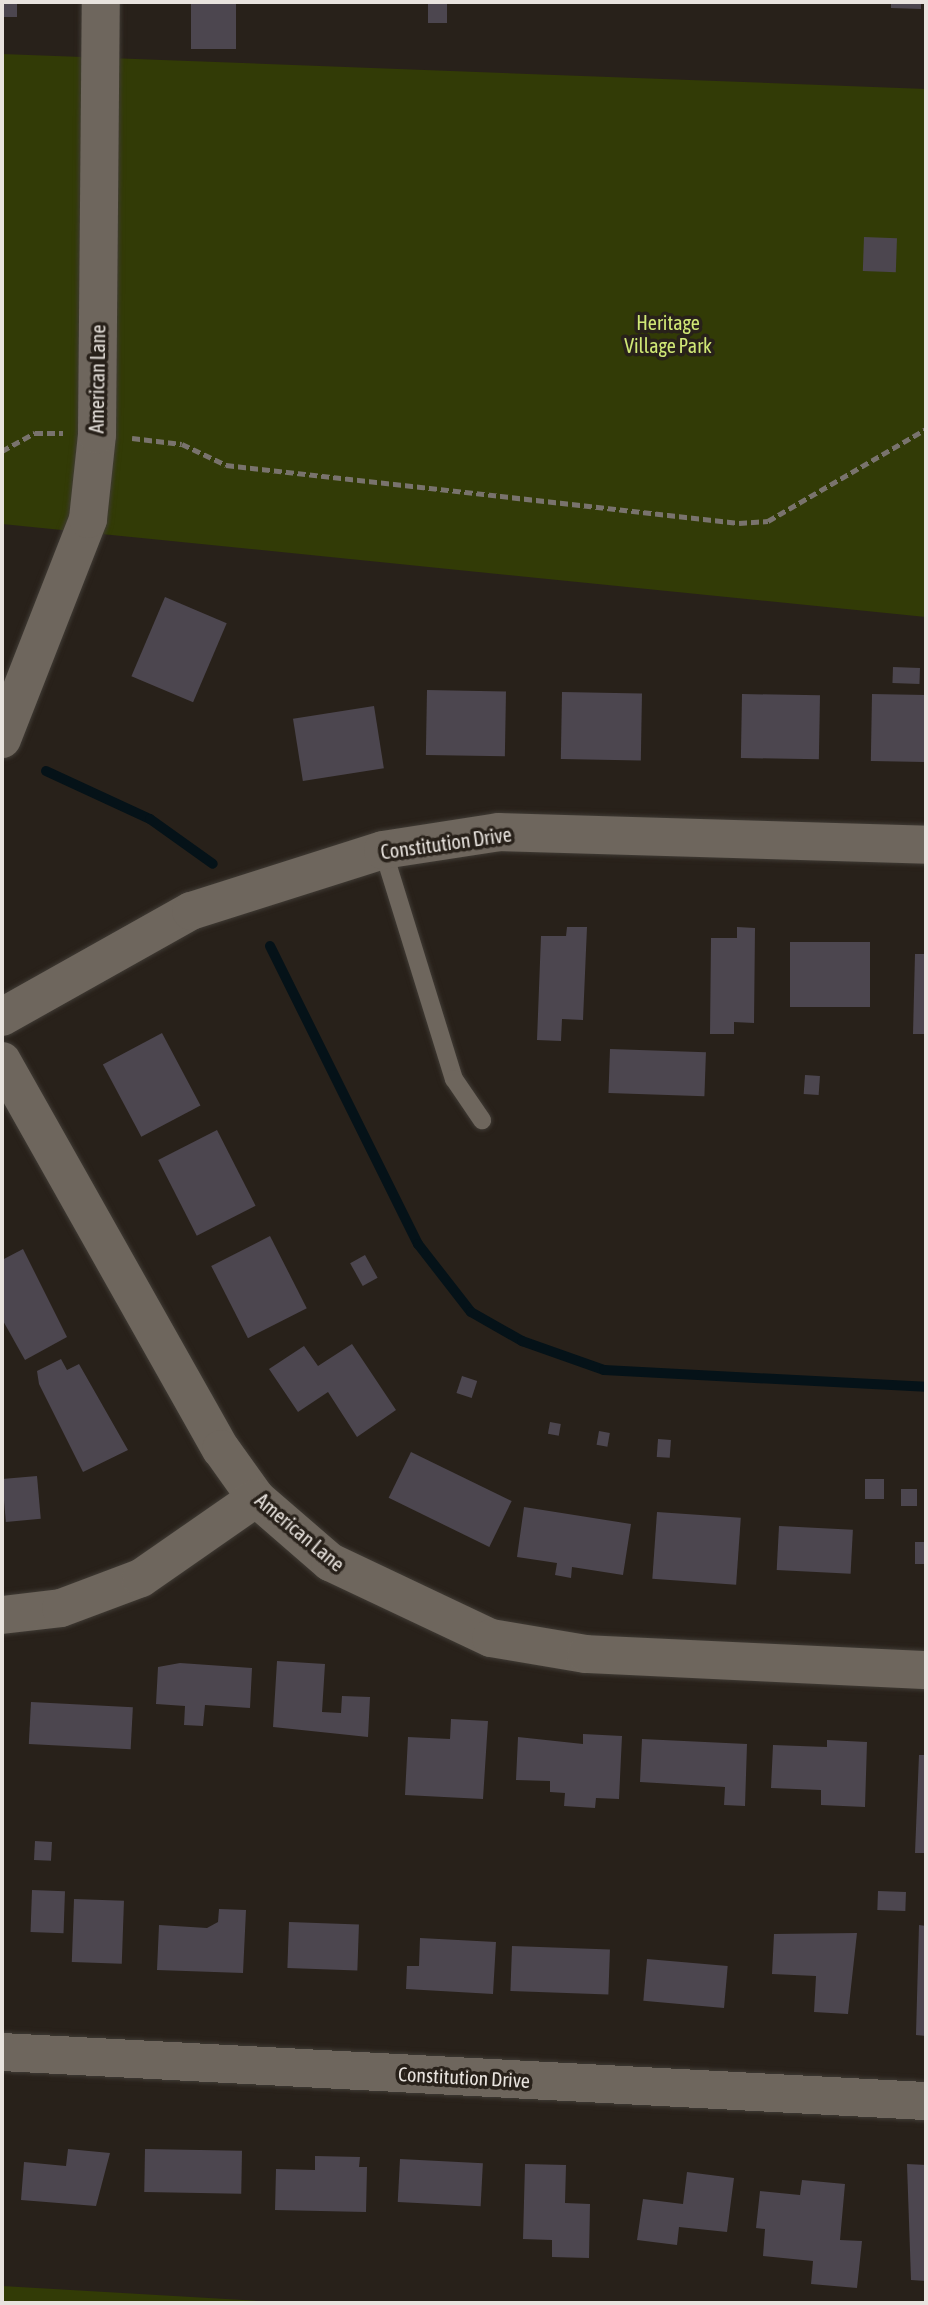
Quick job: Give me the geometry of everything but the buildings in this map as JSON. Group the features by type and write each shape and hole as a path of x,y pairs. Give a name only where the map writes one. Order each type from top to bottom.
{"street":[{"name":"American Lane","path":"2,739 88,519 97,435 101,2"},
{"name":"Constitution Drive","path":"2,1017 191,911 383,850 499,832 926,845"},
{"name":"American Lane","path":"2,1061 189,1397 256,1498 330,1562 491,1638 586,1654 926,1670"},
{"path":"2,1615 61,1608 141,1578 256,1498"},
{"name":"Constitution Drive","path":"2,2052 926,2101"}],"lane":[{"path":"383,850 454,1079 482,1120"}],"path":[{"path":"128,437 182,444 226,465 739,523 768,521 926,429"},
{"path":"2,451 35,433 64,433"}],"green space":[{"name":"Heritage Village Park","path":"2,54 926,89 926,617 2,524"},
{"path":"2,2286 293,2303 2,2303"}],"waterway":[{"path":"46,771 150,819 213,864"},
{"path":"270,946 418,1244 471,1312 522,1341 604,1370 926,1387"}]}
